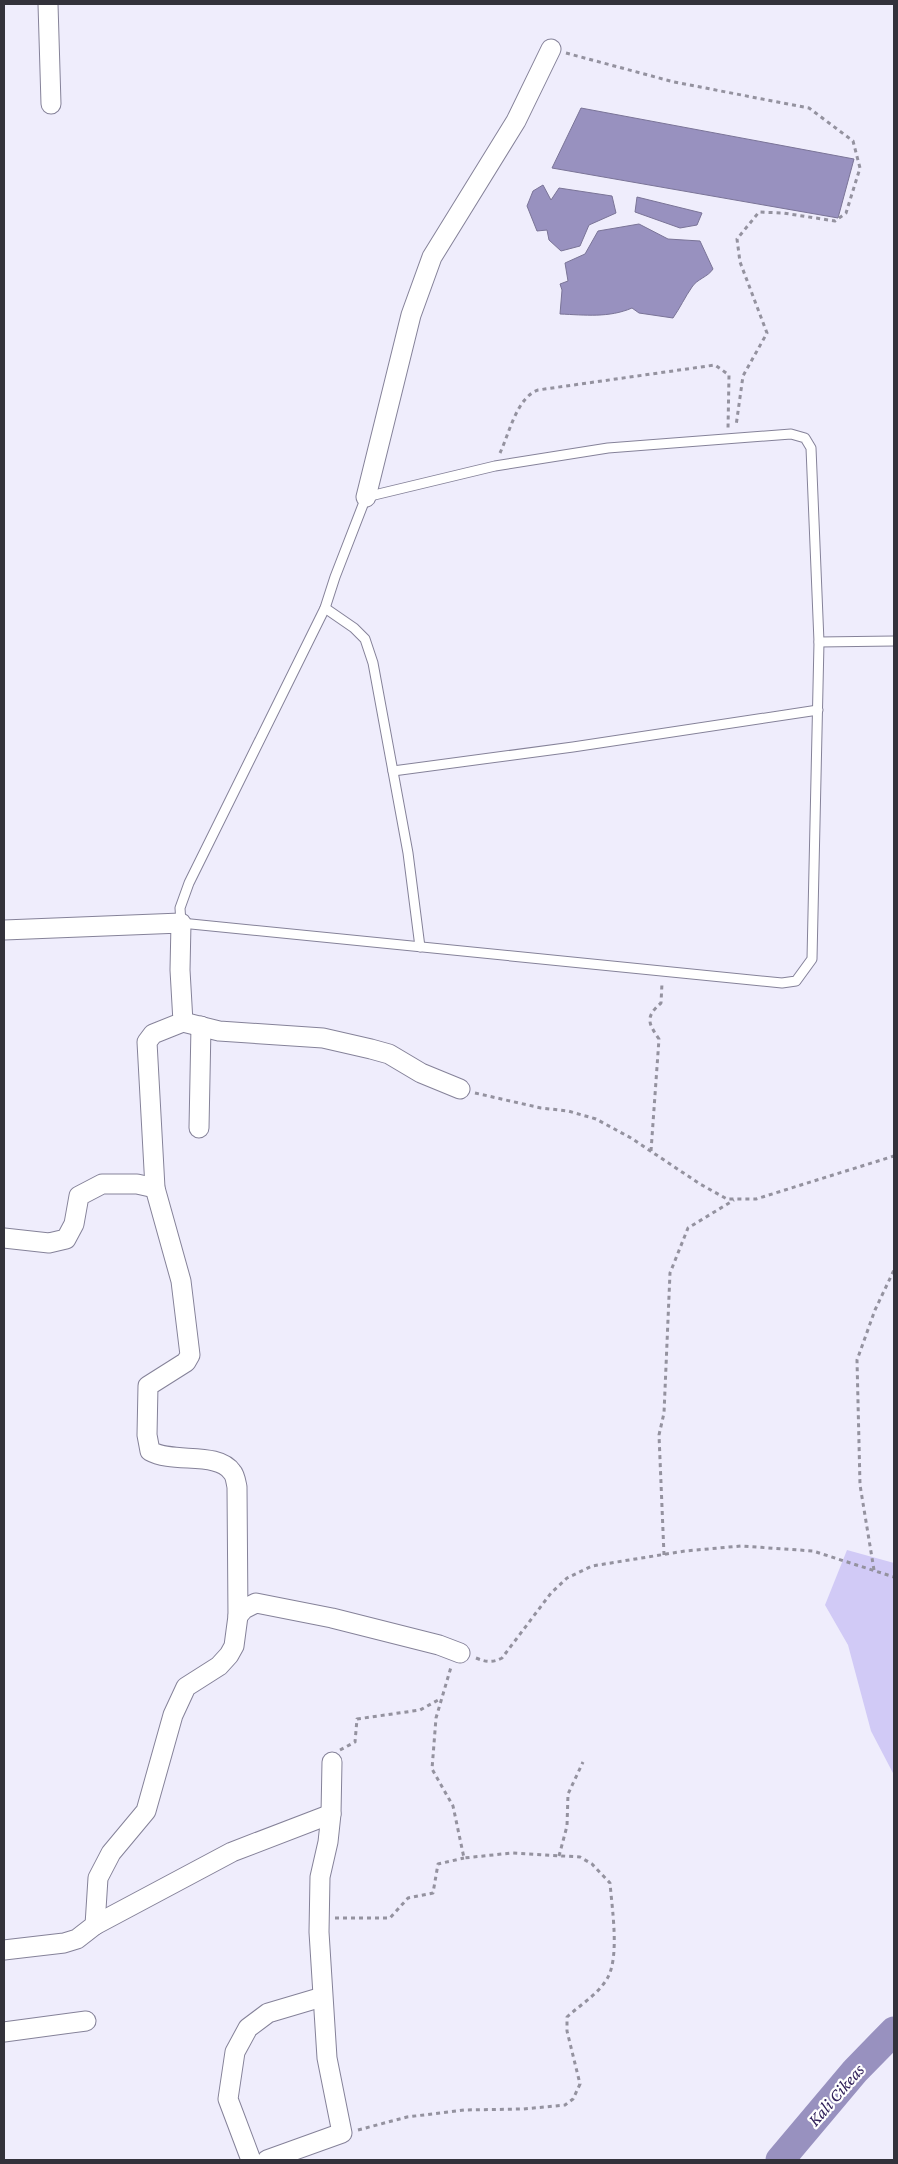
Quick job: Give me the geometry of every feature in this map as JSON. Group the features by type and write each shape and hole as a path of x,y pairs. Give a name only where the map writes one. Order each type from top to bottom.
{"street":[{"path":"48,4 50,104"},
{"path":"366,497 411,315 427,269 446,232 516,121 551,49"},
{"path":"4,930 181,923 180,970 192,1024 199,1128"},
{"path":"95,1925 98,1878 111,1853 146,1811 173,1714 186,1687 219,1666 229,1655 234,1646 238,1616 237,1487 233,1472 222,1462 159,1456 150,1451 147,1436 148,1386 186,1362 190,1355 181,1281 155,1188 147,1042 154,1034 192,1024 219,1031 323,1038 389,1054 421,1073 460,1088"},
{"path":"4,1238 49,1243 66,1239 74,1224 79,1196 102,1184 137,1184 155,1188"},
{"path":"238,1616 244,1609 256,1603 332,1618 460,1652"},
{"path":"267,2160 342,2133 330,2078 322,1996 319,1918 320,1877 328,1842 331,1814 332,1762"},
{"path":"4,1950 64,1943 77,1939 95,1925 232,1852 331,1814"},
{"path":"251,2160 228,2099 235,2052 248,2028 268,2013 322,1996"},
{"path":"4,2032 86,2022"}],"lane":[{"path":"790,434 805,438 811,448 819,642 812,959 796,981 782,983 663,972 181,923 180,908 189,883 325,608 366,497 495,466 608,448 790,434"},
{"path":"325,608 354,628 364,639 373,663 408,853 420,947"},
{"path":"819,642 894,641"},
{"path":"393,771 573,747 818,710"}],"path":[{"path":"551,49 674,82 809,108 853,141 860,168 846,213 835,221 783,213 759,212 737,239 740,262 767,333 743,376 731,438"},
{"path":"495,466 522,401 529,393 538,390 714,365 728,375 731,438"},
{"path":"652,1152 659,1040 649,1021 652,1012 661,1003 663,972"},
{"path":"460,1088 496,1098 541,1108 568,1111 596,1119 727,1199 745,1200 761,1198 894,1156"},
{"path":"664,1555 659,1435 664,1414 670,1274 688,1228 735,1200"},
{"path":"874,1571 860,1485 857,1360 875,1310 894,1270"},
{"path":"464,1858 453,1806 432,1769 436,1718 450,1668 460,1652 486,1662 502,1658 551,1594 567,1578 592,1566 741,1546 813,1551 894,1577"},
{"path":"332,1762 338,1751 355,1742 357,1719 420,1710 441,1699"},
{"path":"559,1856 568,1826 568,1794 583,1762"},
{"path":"319,1918 390,1918 408,1898 433,1893 438,1864 464,1858 512,1853 580,1857 592,1864 610,1883 614,1954 608,1978 598,1991 568,2017 567,2031 580,2084 573,2099 566,2105 523,2109 464,2110 407,2117 342,2133"}],"shaded area":[{"path":"581,108 854,159 838,218 552,168"},
{"path":"543,185 551,200 559,188 612,196 616,213 589,225 580,246 561,251 549,240 547,230 537,231 527,206 533,191"},
{"path":"637,197 702,213 697,225 680,228 635,212"},
{"path":"639,224 668,239 700,241 713,269 694,284 673,318 639,313 632,308 606,315 560,314 562,290 560,284 568,281 565,263 585,254 598,231"},
{"path":"847,1550 894,1563 894,1775 871,1731 848,1645 825,1605"}],"waterway":[{"name":"Kali Cikeas","path":"780,2160 855,2071 894,2031"}]}
